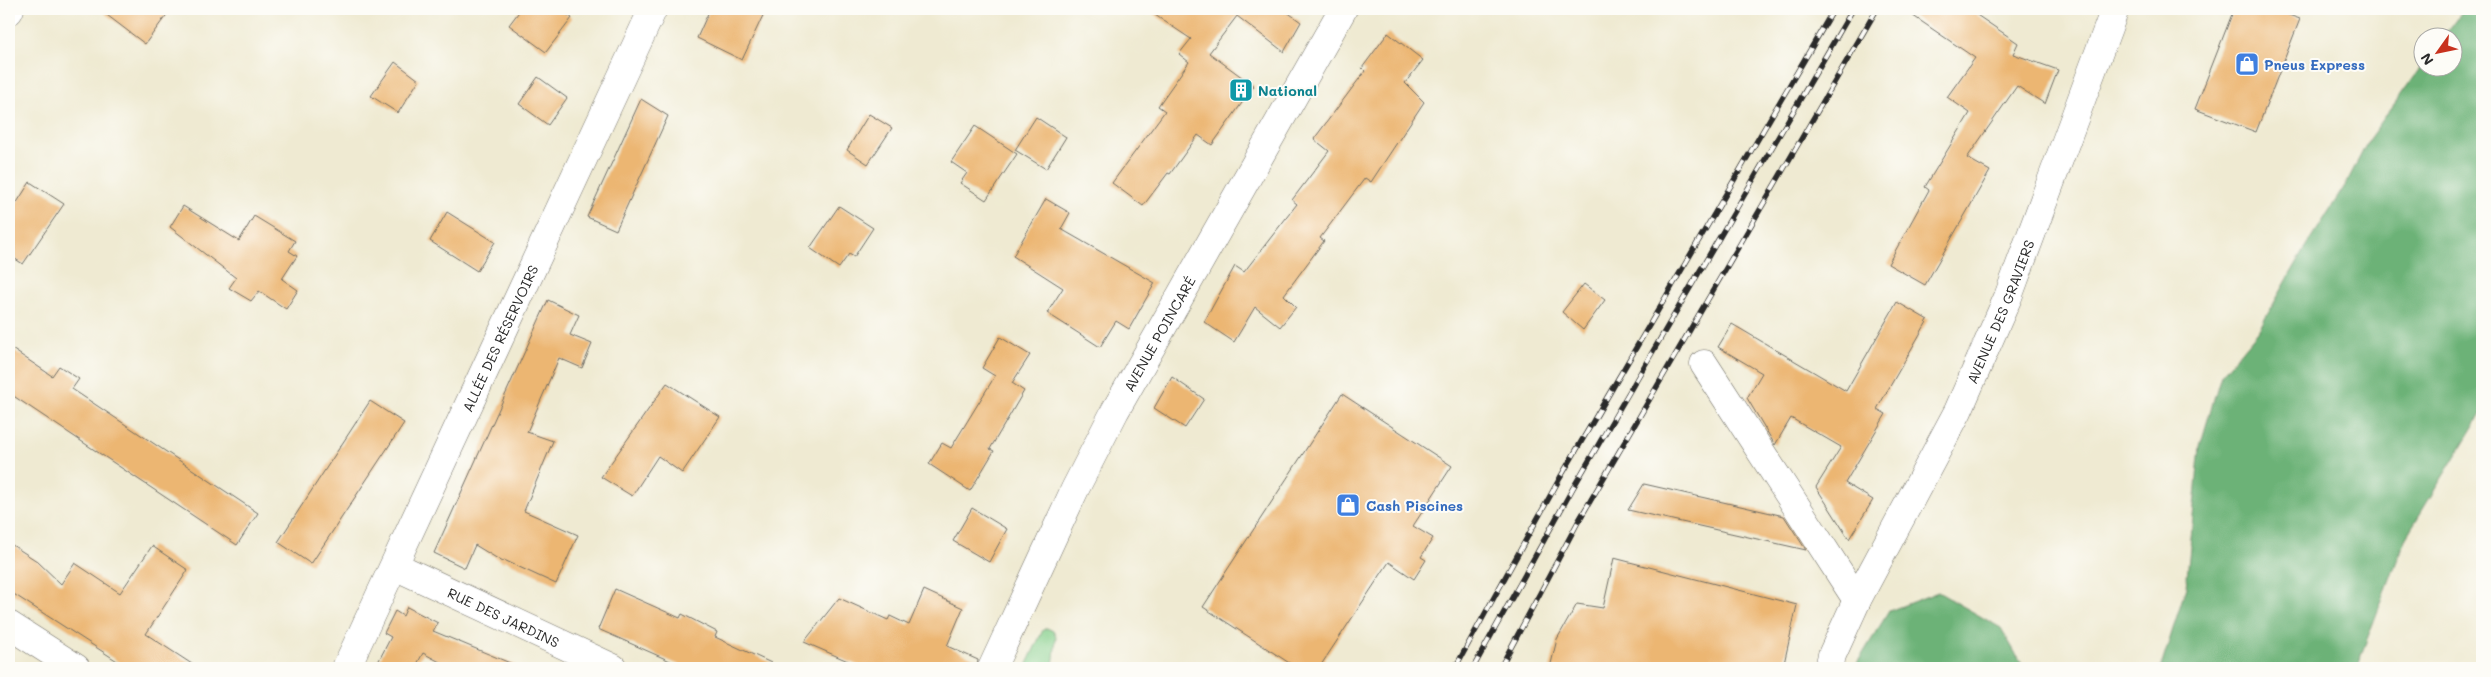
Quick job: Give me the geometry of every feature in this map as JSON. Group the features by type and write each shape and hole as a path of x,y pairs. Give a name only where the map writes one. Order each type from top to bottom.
{"street":[{"name":"ALLÉE DES RÉSERVOIRS","path":"346,668 654,9"},
{"name":"AVENUE POINCARÉ","path":"992,668 1070,498 1115,410 1343,9"},
{"name":"AVENUE DES GRAVIERS","path":"1829,668 1832,655 1857,600 1958,412 2008,297 2115,9"},
{"path":"1704,364 1857,600"},
{"name":"RUE DES JARDINS","path":"395,566 612,668"},
{"path":"9,625 76,668"}],"green space":[{"path":"2464,9 2482,9 2482,412 2406,537 2361,655 2359,668 2155,668 2161,667 2186,587 2200,446 2221,375 2258,331 2303,252 2346,184 2369,139 2414,76 2464,78 2464,28 2450,28"},
{"path":"1938,592 2001,628 2024,668 1854,668 1889,611"},
{"path":"1047,628 1053,631 1056,637 1053,668 1025,668 1043,630"}],"building":[{"path":"99,9 171,9 145,44"},
{"path":"521,9 559,9 572,18 546,52 509,25"},
{"path":"710,9 766,9 742,60 697,38"},
{"path":"1146,9 1283,9 1301,22 1284,52 1237,16 1209,53 1254,86 1212,145 1198,135 1170,174 1168,173 1143,206 1112,183 1165,111 1158,106 1189,62 1179,54 1191,39"},
{"path":"1903,9 1968,9 2018,43 2013,54 2058,70 2045,104 2017,86 1967,158 1990,171 1925,285 1888,264 1929,190 1925,187 1970,113 1947,97 1975,58"},
{"name":"Pneus Express","path":"2234,9 2272,9 2300,19 2256,132 2195,109"},
{"path":"1388,33 1423,60 1405,83 1424,102 1371,182 1365,178 1320,238 1324,241 1284,295 1296,307 1280,327 1255,307 1234,342 1204,322 1235,266 1244,272 1297,204 1292,200 1329,151 1314,139 1365,71 1362,68"},
{"path":"395,62 419,80 398,113 371,96"},
{"path":"538,77 567,98 548,125 519,104"},
{"path":"641,99 668,116 616,230 587,217"},
{"path":"869,114 892,128 868,164 847,150"},
{"path":"1036,117 1066,137 1046,169 1015,150"},
{"path":"975,126 1017,154 986,200 960,183 967,173 951,162"},
{"path":"30,182 64,204 23,264 9,255 9,215"},
{"path":"1046,199 1070,213 1061,229 1155,283 1129,329 1116,321 1100,347 1047,313 1063,288 1013,256"},
{"path":"183,206 239,241 254,216 295,241 289,251 297,256 282,279 298,290 286,309 259,291 251,301 229,288 236,278 170,227"},
{"path":"839,206 873,228 854,257 849,254 839,268 810,248"},
{"path":"447,212 495,242 477,271 430,241"},
{"path":"1584,284 1605,300 1583,330 1562,312"},
{"path":"548,300 579,315 570,335 592,344 582,368 559,358 527,432 553,441 524,511 578,535 556,584 504,560 503,562 475,545 465,568 434,553"},
{"path":"1897,302 1928,320 1877,409 1886,414 1845,483 1873,500 1849,539 1816,487 1841,447 1791,418 1775,445 1747,398 1762,373 1718,347 1732,324 1846,391"},
{"path":"1000,337 1030,355 1012,383 1024,391 990,449 994,451 970,491 929,464 942,443 951,448 995,376 982,368"},
{"path":"9,347 52,376 59,366 79,379 72,389 258,513 237,545 9,393"},
{"path":"1172,377 1204,399 1185,428 1154,408"},
{"path":"667,383 720,417 682,473 658,456 632,496 601,477"},
{"name":"Cash Piscines","path":"1342,394 1452,466 1413,526 1433,538 1421,557 1426,560 1414,579 1389,562 1319,668 1297,668 1203,607"},
{"path":"370,401 404,423 311,564 278,542"},
{"path":"1644,484 1784,516 1806,550 1628,510"},
{"path":"972,508 1007,529 989,562 953,541"},
{"path":"9,543 37,561 61,584 75,563 120,593 152,546 188,570 146,634 198,668 128,668 9,591"},
{"path":"1614,558 1797,605 1783,668 1550,668 1557,639 1577,604 1603,608"},
{"path":"615,589 680,618 682,614 717,632 715,637 782,668 686,668 598,629"},
{"path":"924,590 963,608 947,646 978,660 977,668 864,668 804,642 839,598 888,620 890,616 909,625"},
{"path":"407,607 438,623 433,631 522,668 451,668 423,653 415,668 375,668 391,637 384,633 395,611 403,616"}],"railway":[{"path":"1455,668 1560,478 1834,9"},
{"path":"1473,668 1573,488 1853,9"},
{"path":"1500,668 1578,522 1877,9"}],"place":[{"name":"Pneus Express","path":"2247,64"},
{"name":"National","path":"1241,90"},
{"name":"Cash Piscines","path":"1348,505"}]}
